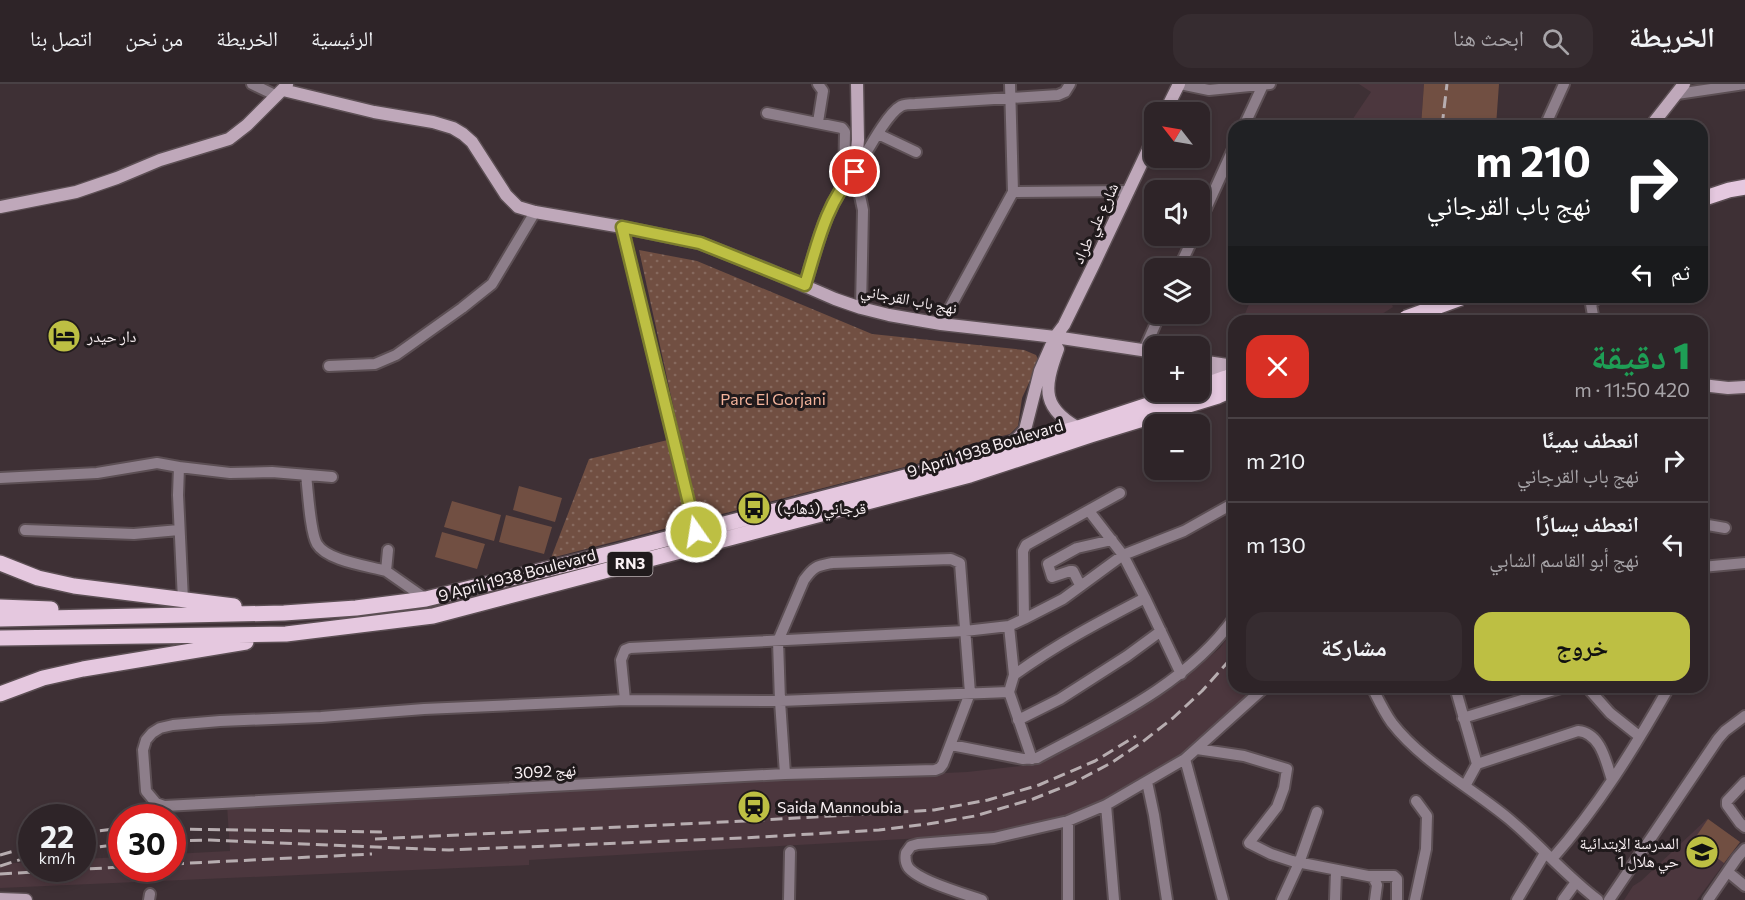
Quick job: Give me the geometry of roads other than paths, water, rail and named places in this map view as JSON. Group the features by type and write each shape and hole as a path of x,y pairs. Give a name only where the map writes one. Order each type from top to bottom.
{"main road":[{"path":"1708,197 1729,189 1745,187"},
{"path":"1417,315 1449,303"},
{"name":"9 April 1938 Boulevard","path":"0,607 10,615 284,613 356,608 426,599 696,532 963,462 1002,449 1085,431 1211,389 1228,379"},
{"name":"9 April 1938 Boulevard","path":"1211,389 1228,389"},
{"name":"9 April 1938 Boulevard","path":"4,638 286,634 433,616 970,475 1161,402"},
{"path":"0,563 38,578 74,586 284,613"},
{"path":"0,694 43,678 83,669 286,634"}],"street":[{"path":"252,84 282,90"},
{"path":"818,84 823,91 818,122"},
{"path":"857,84 858,140 855,172 863,210 861,308"},
{"path":"941,324 1013,192 1010,84"},
{"path":"805,285 825,221 844,183 855,172 878,134 902,105 1058,95 1065,92 1070,84"},
{"path":"1170,102 1179,84 1209,90 1267,84"},
{"path":"1247,120 1267,84"},
{"path":"1548,120 1564,84"},
{"path":"1656,120 1681,89 1745,84"},
{"path":"0,207 76,192 160,160 229,139 248,125 282,90"},
{"name":"نهج باب القرجاني","path":"282,90 453,128 472,142 512,202 518,207 700,243 836,299 889,315 941,324 1061,333 1144,350"},
{"path":"766,113 839,127 845,132 844,183"},
{"path":"878,134 916,152"},
{"name":"شارع علي طراد","path":"1002,449 1025,430 1040,371 1061,333 1144,159"},
{"path":"1210,200 1228,160"},
{"path":"1013,192 1129,191"},
{"path":"329,366 375,364 396,355 462,308 492,284 535,212"},
{"path":"622,227 696,532"},
{"name":"شارع علي طراد","path":"1061,333 1047,389 1049,400 1053,407 1085,431"},
{"path":"1210,363 1228,365"},
{"path":"1210,366 1218,372 1211,389"},
{"path":"1708,386 1745,387"},
{"path":"0,478 97,473 157,463 230,473 272,472 332,477"},
{"path":"179,467 179,530 183,600"},
{"path":"306,475 314,535 319,547 330,555 386,571 426,599"},
{"path":"1024,620 1023,551 1026,545 1120,493"},
{"path":"1009,692 780,701 625,700 621,660 622,654 630,648 965,631 1009,626 1063,599 1123,555 1184,531 1228,506"},
{"path":"1089,511 1123,555 1146,598 1181,674"},
{"path":"1708,525 1725,528"},
{"path":"26,530 134,534 179,530"},
{"path":"1080,585 1073,571 1052,577 1047,565 1049,562 1077,548 1112,540"},
{"path":"386,571 388,550"},
{"path":"785,774 778,641 804,579 814,567 832,563 956,560 960,563 970,693 951,745 1032,759 1045,754 1160,689 1181,674 1228,626"},
{"path":"1708,566 1745,563"},
{"path":"1014,675 1059,644 1146,598"},
{"path":"1009,626 1014,675 1009,692 1032,759"},
{"path":"1017,720 1060,699 1161,631"},
{"path":"982,900 923,879 906,864 906,853 911,846 918,844 994,838 1068,820 1106,806 1185,759 1258,693"},
{"path":"1375,693 1385,713 1404,736 1433,762 1510,820 1598,900"},
{"path":"1457,693 1477,764"},
{"path":"1463,718 1544,693"},
{"path":"1592,693 1610,713 1639,736"},
{"path":"1517,900 1549,856 1584,821 1665,693"},
{"name":"نهج 3092","path":"625,700 436,708 321,717 220,721 166,727 152,733 146,740 143,750 146,791 156,803 164,806 785,774 928,771 940,768 951,745"},
{"path":"1609,900 1718,739 1745,716"},
{"path":"1465,786 1477,764 1578,731 1593,738 1601,749 1612,780"},
{"path":"1197,748 1244,756 1287,769 1284,788 1277,807 1249,843 1271,854 1299,863 1370,876 1394,876 1397,879 1396,900"},
{"path":"1185,759 1223,900"},
{"path":"1148,782 1167,900"},
{"path":"1745,782 1727,801 1729,809 1741,814 1745,827"},
{"path":"1415,900 1426,849 1427,816 1416,801"},
{"path":"1106,806 1114,900"},
{"path":"1282,900 1299,863 1317,812"},
{"path":"1068,820 1068,900"},
{"path":"1708,900 1745,849"},
{"path":"789,900 790,852"},
{"path":"1335,900 1336,871"},
{"path":"1728,872 1745,886"},
{"path":"1370,876 1376,881 1375,900"},
{"path":"1563,900 1576,882"},
{"path":"0,899 26,900"}],"railway":[{"path":"1443,120 1447,84"},
{"path":"186,841 449,850 879,830 975,816 1033,799 1073,783 1111,763 1173,718 1202,691 1228,662"},
{"path":"375,839 934,810 988,800 1039,785 1095,761 1136,736"},
{"path":"186,829 386,832"},
{"path":"96,831 108,830"},
{"path":"96,847 108,846"},
{"path":"0,855 18,850"},
{"path":"186,863 372,854"},
{"path":"0,866 18,860"},
{"path":"0,874 108,868"}],"place":[{"name":"دار حيدر","path":"64,336"},
{"name":"قرجاني (ذهاب)","path":"754,508"},
{"name":"Saida Mannoubia","path":"754,807"},
{"name":"المدرسة الإبتدائية حي هلال 1","path":"1702,852"}],"park label":[{"name":"Parc El Gorjani","path":"773,399"}]}
